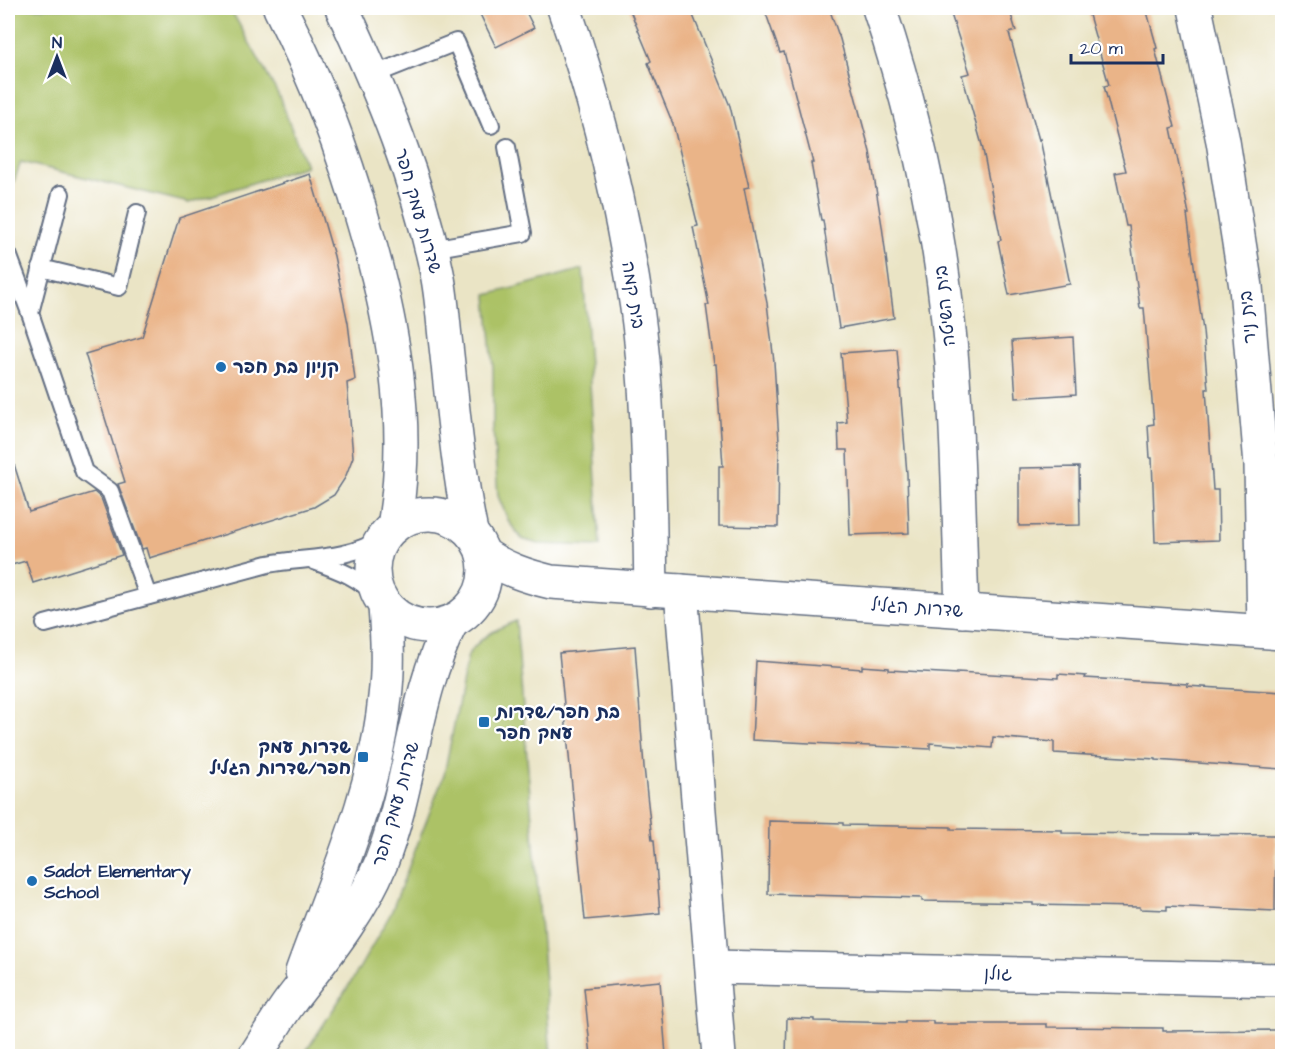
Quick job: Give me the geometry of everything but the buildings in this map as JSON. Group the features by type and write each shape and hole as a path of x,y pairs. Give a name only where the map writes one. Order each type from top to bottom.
{"street":[{"path":"280,8 323,100 350,174 377,267 391,334 400,393 401,464 388,532 375,553 372,570 376,589 382,602 399,618 416,626 433,627 451,623 466,614 478,600 485,583 486,565 477,543 455,520 440,515 424,514 408,518 388,532"},
{"name":"שדרות עמק חפר","path":"342,8 373,75 420,202 438,275 460,472 477,543"},
{"name":"בית קמה","path":"564,8 593,98 616,190 637,309 649,459 666,590"},
{"name":"בית השיטה","path":"879,8 897,63 939,251 955,414 962,611"},
{"name":"בית ניר","path":"1195,8 1223,141 1246,287 1273,632"},
{"name":"שדרות הגליל","path":"477,543 501,566 526,576 551,582 1273,632"},
{"name":"שדרות הגליל","path":"478,600 504,591 551,582"},
{"path":"666,590 713,967 718,1056"},
{"name":"שדרות עמק חפר","path":"291,1000 353,833 380,738 386,697 388,653 382,602"},
{"name":"שדרות עמק חפר","path":"255,1056 291,1000 344,932 381,863 394,824 436,657 451,623"},
{"name":"גולן","path":"713,967 1282,980"}],"lane":[{"path":"373,75 456,42 491,124"},
{"path":"431,249 523,233 507,147"},
{"path":"30,313 61,194"},
{"path":"41,268 119,287 137,213"},
{"path":"8,254 84,471 110,491 147,596"},
{"path":"45,624 268,564 353,553 367,548 388,532"},
{"path":"310,560 348,573 364,582 382,602"}],"green space":[{"path":"8,8 230,8 278,94 306,166 189,203 21,162 8,197"},
{"path":"583,269 600,546 538,544 522,539 509,522 498,496 493,429 493,368 487,295"},
{"path":"516,621 551,1056 303,1056 353,979 391,913 444,775 468,655 489,634"}],"place":[{"name":"קניון בת חפר","path":"221,367"},
{"name":"בת חפר/שדרות עמק חפר","path":"484,722"},
{"name":"שדרות עמק חפר/שדרות הגליל","path":"363,757"},
{"name":"Sadot Elementary School","path":"32,881"}]}
